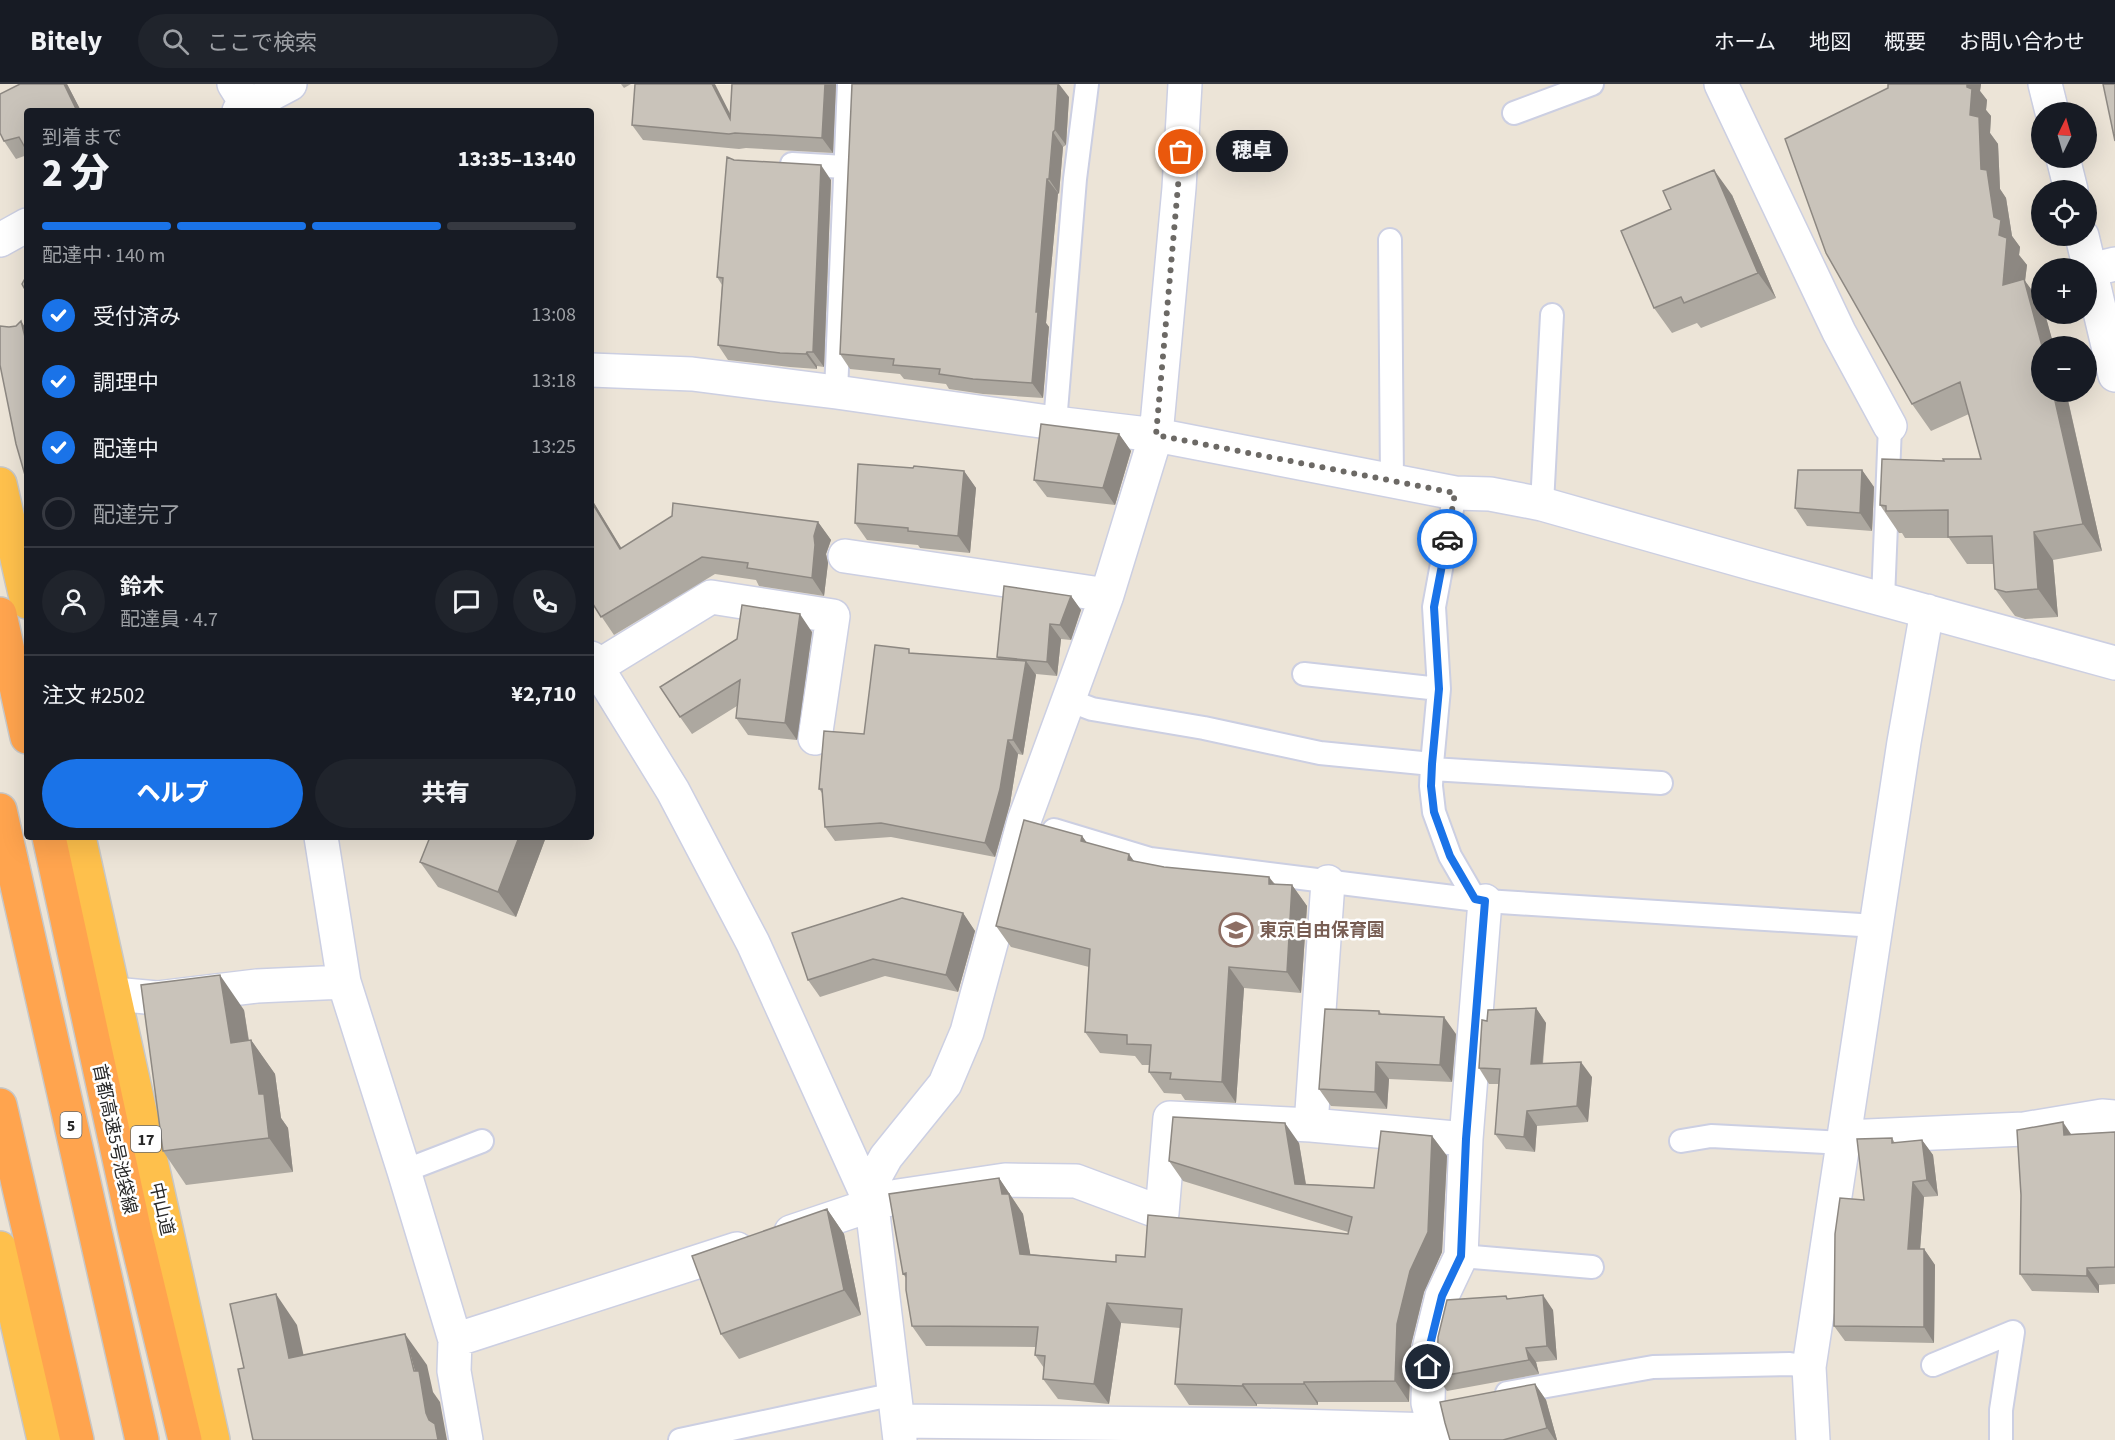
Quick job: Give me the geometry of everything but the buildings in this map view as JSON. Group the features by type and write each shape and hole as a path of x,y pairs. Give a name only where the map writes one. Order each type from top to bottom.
{"highway":[{"path":"0,483 24,590"},
{"path":"0,614 24,723"},
{"name":"5","path":"0,810 142,1440"},
{"name":"首都高速5号池袋線","path":"50,840 135,1232 185,1440"},
{"name":"中山道","path":"80,840 213,1440"},
{"path":"0,1105 77,1440"},
{"path":"0,1177 61,1440"},
{"path":"0,1248 44,1440"}],"street":[{"path":"243,103 290,84"},
{"path":"1185,84 1179,188 1156,435 1107,595 1024,821 967,1032 945,1084 886,1157 876,1175 872,1206 897,1418 1259,1433 1438,1421 1428,1403 1429,1349 1442,1296 1461,1256 1480,900"},
{"path":"1721,84 1839,332 1890,426"},
{"path":"2045,84 2050,102"},
{"path":"0,240 24,227"},
{"path":"2088,246 2102,267 2115,375"},
{"path":"594,370 692,375 1156,435 1455,493 1490,494 1542,504 2115,663"},
{"path":"844,556 1107,595"},
{"path":"815,738 833,616 711,597 594,663 673,790 753,943 872,1206"},
{"path":"1813,1440 1809,1367 1904,742 1927,611"},
{"path":"321,840 344,982 455,1340 454,1371 466,1440"},
{"path":"1311,1125 1328,882"},
{"path":"114,994 157,998 257,986 344,982"},
{"path":"1844,1140 2024,1129 2102,1116 2115,1117"},
{"path":"455,1340 898,1196 1005,1180 1076,1181 1162,1213 1170,1118 1311,1125 1466,1139"}],"lane":[{"path":"836,392 849,84"},
{"path":"1055,423 1075,179 1088,84"},
{"path":"1514,113 1592,84"},
{"path":"768,163 845,167"},
{"path":"1390,240 1392,481"},
{"path":"1542,504 1552,315"},
{"path":"1883,599 1890,426"},
{"path":"1455,493 1434,607 1439,689 1432,766 1434,812 1450,856 1480,900"},
{"path":"1304,674 1439,689"},
{"path":"1068,700 1092,709 1204,728 1320,753 1432,766 1661,783"},
{"path":"1024,821 1150,859 1328,882 1480,900 1876,926"},
{"path":"1681,1141 1711,1136 1844,1140"},
{"path":"404,1171 482,1142"},
{"path":"1461,1256 1592,1267"},
{"path":"1933,1365 2013,1332 2001,1410 2001,1440"},
{"path":"1484,1398 1653,1367 1790,1365 1809,1367"},
{"path":"680,1440 897,1418"}],"way so far":[{"path":"1181,152 1156,435 1455,493 1447,539"}],"place":[{"name":"穂卓","path":"1181,152"},
{"name":"東京自由保育園","path":"1236,930"}],"route":[{"path":"1428,1367 1429,1349 1442,1296 1461,1256 1466,1139 1485,901 1475,899 1450,856 1434,812 1431,786 1439,689 1434,607 1447,539"}]}
